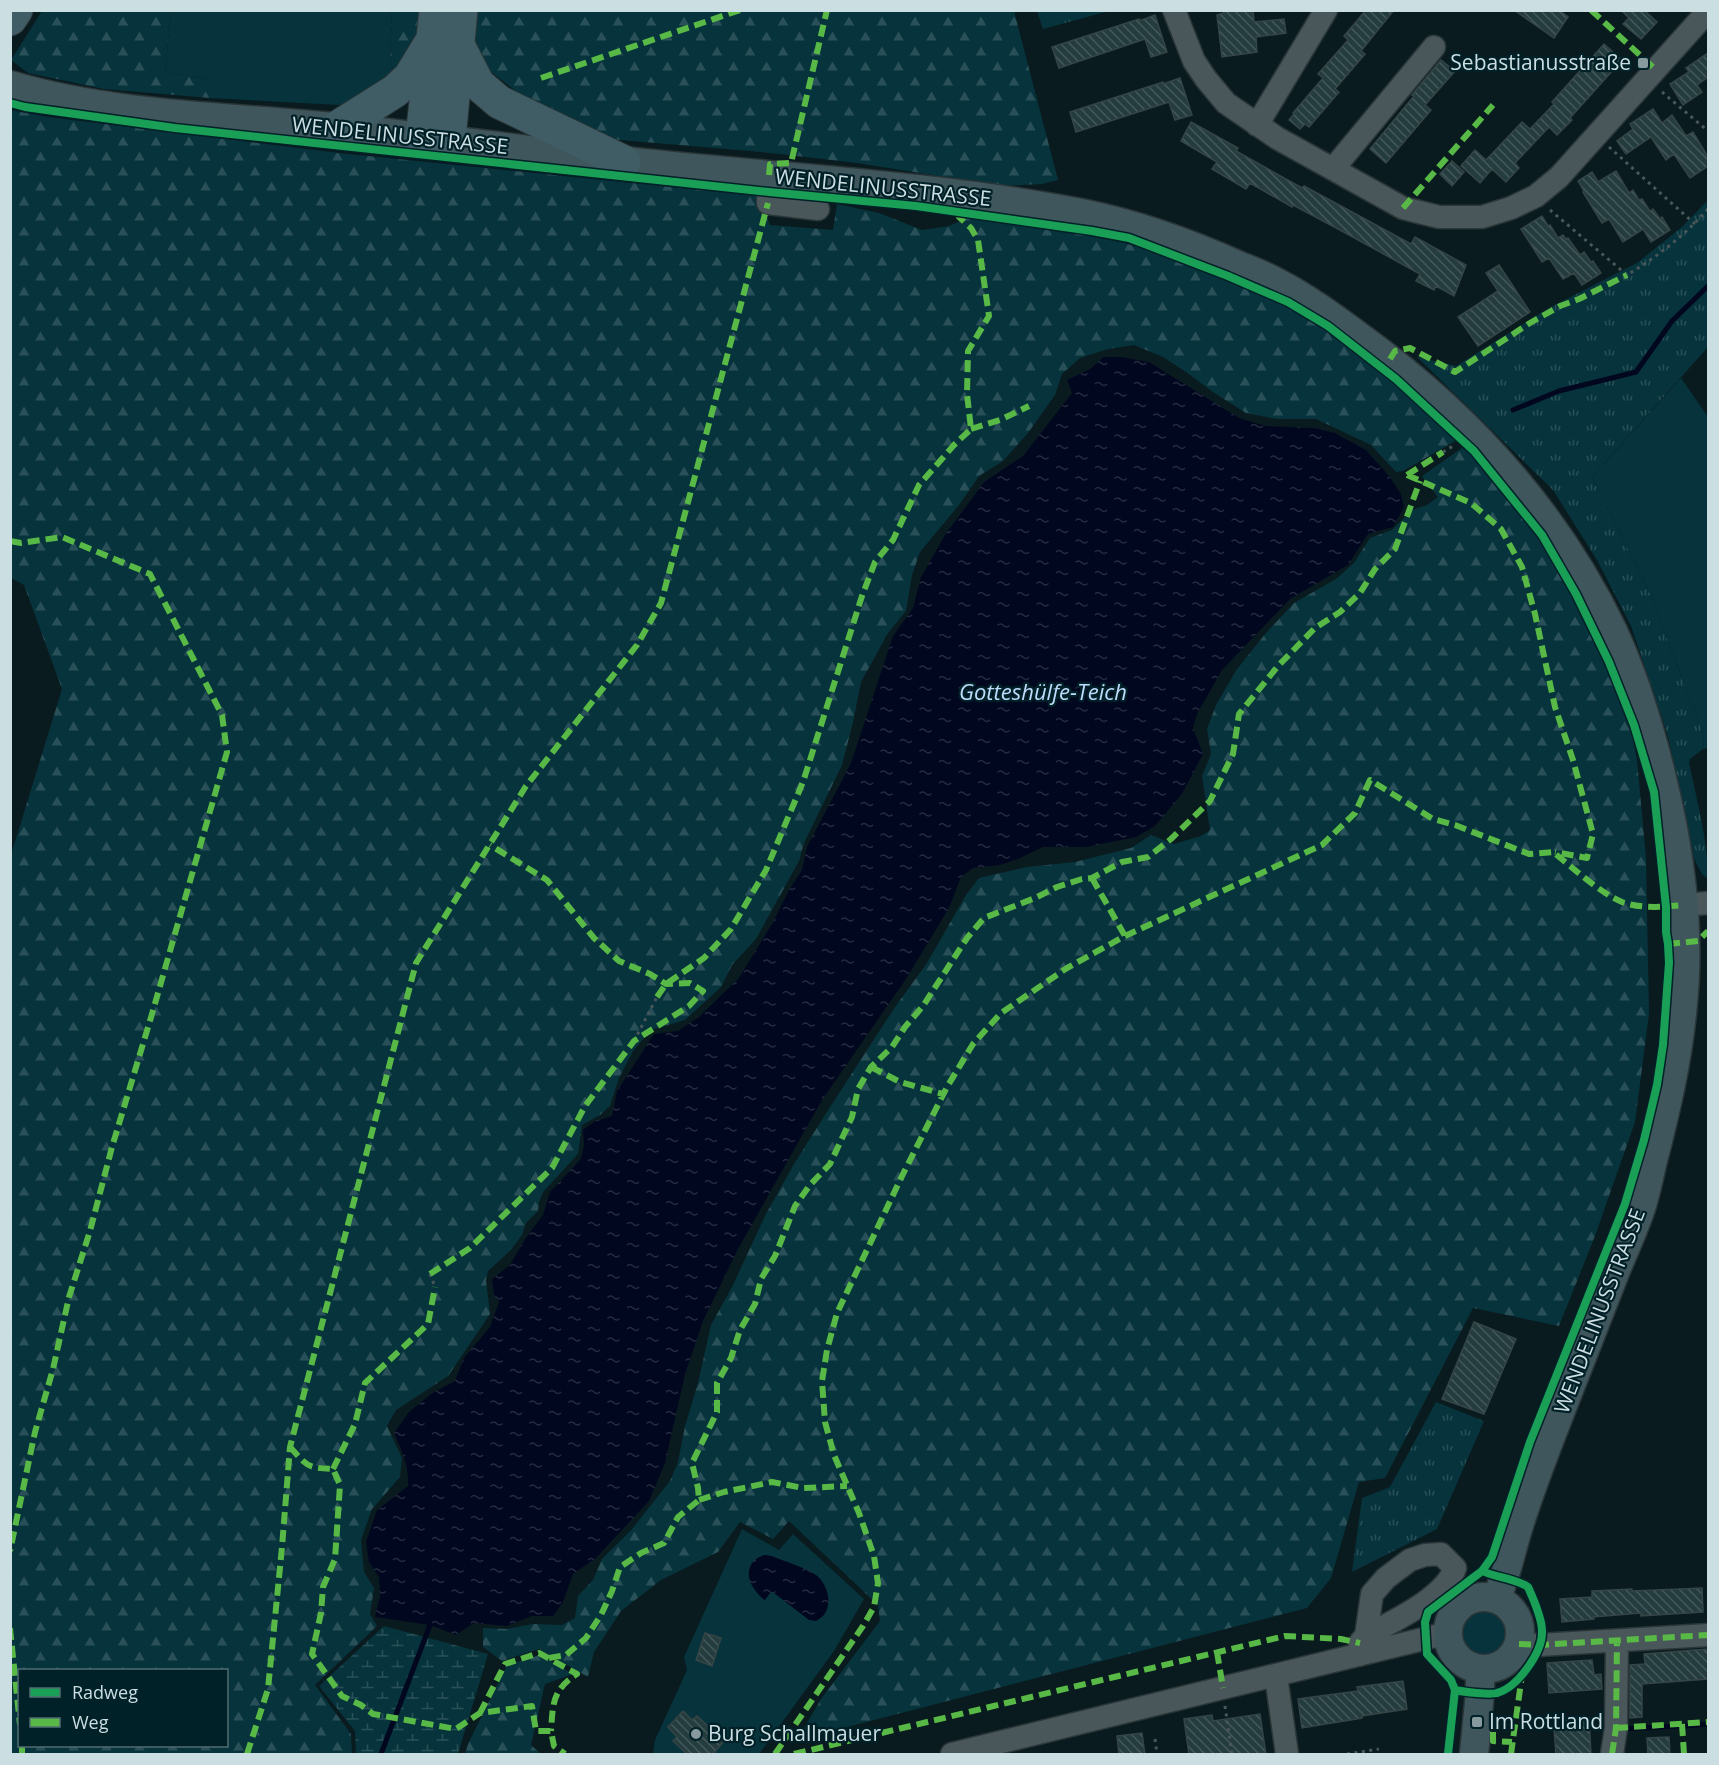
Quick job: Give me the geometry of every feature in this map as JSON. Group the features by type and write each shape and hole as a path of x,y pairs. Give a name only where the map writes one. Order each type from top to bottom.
{"highway":[{"path":"10,19 16,10"},
{"path":"338,128 395,91 410,77 461,10"},
{"path":"435,139 442,32"},
{"path":"442,32 478,84 499,102 624,162"}],"main road":[{"name":"WENDELINUSSTRASSE","path":"18,87 89,103 176,115 338,128 624,162 935,192 1084,214 1143,229 1206,250 1279,284 1338,321 1390,359 1446,407 1500,461 1546,517 1612,630 1636,688 1656,751 1674,830 1696,904 1686,963 1683,1010 1674,1068 1641,1206 1560,1414 1518,1529 1505,1577 1496,1599"},
{"path":"1479,1597 1496,1599 1508,1606 1517,1617 1521,1630 1519,1644 1514,1655 1504,1664 1492,1669 1479,1669 1467,1665 1457,1657 1450,1646 1448,1634 1452,1617 1463,1604 1479,1597"},
{"path":"1474,1755 1480,1692 1479,1669"}],"street":[{"path":"1174,10 1194,61 1226,103 1257,125 1403,208 1439,217 1482,217 1511,208 1536,196 1559,177 1708,11"},
{"path":"1257,125 1326,10"},
{"path":"1333,169 1434,47"},
{"path":"769,176 768,203 818,209"},
{"path":"952,1755 1276,1676 1363,1645 1448,1634"},
{"path":"1519,1644 1539,1645 1708,1635"},
{"path":"1612,1755 1616,1728 1617,1641"},
{"path":"1276,1676 1287,1755"}],"path":[{"path":"1646,80 1708,131"},
{"path":"1597,136 1695,224"},
{"path":"1551,211 1627,275 1648,262 1695,224 1708,209"},
{"path":"634,1041 657,997"},
{"path":"430,1274 435,1287"},
{"path":"1223,1688 1232,1755"},
{"path":"1155,1739 1157,1755"},
{"path":"1347,1755 1379,1749"}],"green space":[{"path":"1037,10 1109,11 1043,29"},
{"path":"42,11 171,11 165,72 210,79 210,98 104,89 28,73 11,60"},
{"path":"171,11 392,11 390,63 397,74 368,96 339,105 210,98 210,79 165,72"},
{"path":"392,11 422,11 417,36 397,74 390,63"},
{"path":"478,11 1014,11 1058,180 1042,184 1002,186 857,163 609,139 517,92 490,71 475,44"},
{"path":"10,110 48,117 339,153 758,196 770,225 833,230 837,204 879,213 922,230 949,226 967,218 1085,234 1178,259 1226,277 1286,304 1327,328 1394,381 1457,440 1403,471 1396,472 1371,445 1316,419 1277,419 1246,413 1163,357 1134,345 1108,349 1080,358 1062,374 1055,395 1028,433 1003,461 979,476 959,505 920,552 912,575 906,611 888,633 861,682 842,765 804,843 799,861 756,939 732,965 721,987 685,1020 651,1030 633,1051 619,1078 610,1106 600,1115 582,1125 578,1154 543,1192 538,1211 526,1223 522,1235 510,1251 488,1271 486,1280 490,1314 448,1376 396,1410 387,1426 402,1458 400,1477 372,1509 361,1540 364,1572 374,1588 370,1614 377,1626 315,1685 351,1734 352,1754 11,1754 10,858 62,689 24,585 11,578"},
{"path":"1708,200 1708,347 1592,477 1650,594 1704,736 1703,749 1690,759 1689,763 1704,836 1708,879 1702,874 1694,859 1668,736 1631,626 1597,560 1553,490 1417,357 1456,366 1549,308 1637,263 1682,227"},
{"path":"1681,378 1708,417 1708,748 1703,749 1704,736 1650,594 1592,477"},
{"path":"1462,448 1475,457 1514,499 1558,561 1626,704 1637,760 1646,858 1649,1014 1635,1122 1595,1236 1559,1326 1473,1308 1385,1478 1359,1482 1331,1578 1307,1608 797,1740 821,1699 880,1621 878,1605 789,1521 773,1539 740,1522 718,1552 661,1580 621,1611 594,1652 588,1677 539,1649 502,1661 483,1647 483,1628 507,1629 533,1624 562,1625 575,1618 578,1596 593,1580 602,1559 632,1529 670,1481 678,1462 711,1325 732,1287 766,1214 832,1104 895,1007 927,963 966,895 979,878 1027,867 1075,862 1131,848 1151,835 1174,844 1201,836 1210,830 1202,776 1211,754 1207,729 1216,705 1237,669 1294,603 1336,579 1354,563 1370,538 1392,530 1412,510 1427,505 1438,497 1422,476"},
{"path":"1436,1402 1484,1421 1437,1529 1352,1572 1362,1498 1390,1487"},
{"path":"742,1529 779,1550 793,1534 864,1599 834,1651 759,1754 653,1754 655,1740 687,1670 684,1657"},
{"path":"1479,1608 1489,1608 1502,1615 1509,1628 1509,1638 1502,1651 1489,1658 1479,1658 1470,1654 1463,1647 1459,1638 1459,1628 1463,1619 1470,1612"},
{"path":"384,1626 488,1654 458,1754 356,1754 355,1731 319,1686"},
{"path":"540,1655 573,1674 545,1684 531,1745 541,1754 465,1754 507,1665"}],"water":[{"name":"Gotteshülfe-Teich","path":"1104,357 1121,357 1149,362 1239,418 1266,426 1314,428 1335,433 1366,450 1389,476 1401,494 1404,507 1393,527 1368,534 1348,565 1290,599 1222,670 1197,714 1193,728 1203,754 1182,794 1155,826 1136,837 1086,847 1043,847 1000,865 973,868 961,877 949,908 906,979 822,1100 738,1249 703,1321 685,1374 665,1463 649,1501 596,1558 573,1574 563,1602 553,1616 532,1616 507,1626 474,1623 456,1635 430,1625 375,1617 380,1596 379,1577 369,1562 366,1542 377,1510 408,1486 406,1465 394,1433 409,1412 431,1394 455,1381 464,1358 490,1327 499,1302 494,1295 492,1279 510,1265 525,1239 543,1215 550,1192 581,1159 584,1145 583,1130 595,1121 612,1116 617,1091 654,1034 678,1031 699,1017 739,978 802,870 807,847 851,763 893,636 913,608 921,577 945,535 984,482 1023,456 1072,393 1067,380 1090,369"},
{"path":"765,1555 801,1567 820,1579 828,1594 828,1605 824,1615 816,1621 809,1620 774,1593 771,1592 765,1600 762,1598 750,1582 749,1572 752,1563"}],"building":[{"path":"1224,10 1253,10 1254,22 1284,19 1286,33 1256,37 1257,52 1222,57 1217,15 1224,13"},
{"path":"1366,10 1394,10 1361,51 1365,54 1335,89 1339,92 1309,127 1305,124 1300,129 1289,120 1323,78 1318,74 1348,40 1344,36"},
{"path":"1514,10 1559,10 1568,17 1554,38"},
{"path":"1621,10 1644,10 1657,22 1641,39 1623,24 1629,18"},
{"path":"1155,15 1167,52 1151,57 1145,39 1059,68 1052,47"},
{"path":"1604,44 1622,60 1557,135 1549,127 1515,163 1519,168 1506,182 1492,169 1480,183 1461,166 1475,150 1486,160 1522,122 1530,129"},
{"path":"1708,53 1708,77 1697,85 1702,92 1683,105 1670,84 1689,72 1686,68"},
{"path":"1441,60 1455,71 1425,105 1431,110 1386,163 1370,149"},
{"path":"1180,78 1192,115 1175,120 1169,102 1076,132 1070,112"},
{"path":"1653,109 1662,123 1672,115 1686,136 1693,132 1708,157 1708,166 1690,178 1674,154 1666,160 1651,137 1626,154 1617,141 1633,129 1630,124"},
{"path":"1191,122 1238,148 1236,151 1302,188 1304,186 1411,244 1415,237 1466,265 1454,296 1436,286 1434,290 1416,281 1420,274 1293,205 1292,207 1250,183 1246,189 1212,169 1217,162 1181,141"},
{"path":"1452,161 1464,172 1452,186 1440,174"},
{"path":"1616,171 1629,193 1633,190 1650,211 1653,209 1660,219 1662,217 1670,230 1651,242 1643,229 1623,242 1609,219 1602,223 1578,181 1592,172 1598,182"},
{"path":"1542,216 1558,238 1563,235 1566,239 1568,238 1580,255 1584,252 1601,273 1582,285 1574,273 1563,279 1549,258 1542,262 1521,229"},
{"path":"1499,265 1530,312 1478,346 1458,317 1498,291 1486,273"},
{"path":"1474,1322 1516,1339 1484,1414 1442,1399"},
{"path":"1702,1588 1703,1612 1641,1616 1641,1613 1562,1622 1560,1599 1592,1597 1592,1591"},
{"path":"705,1633 721,1638 712,1666 696,1660"},
{"path":"1708,1649 1708,1679 1642,1684 1642,1717 1630,1718 1630,1665 1645,1664 1644,1654"},
{"path":"1592,1660 1594,1675 1601,1674 1602,1689 1549,1693 1547,1663"},
{"path":"1403,1681 1407,1709 1302,1728 1298,1699 1358,1691 1357,1687"},
{"path":"683,1711 692,1720 697,1716 724,1741 712,1755 688,1755 673,1741 677,1737 668,1727"},
{"path":"1260,1714 1266,1755 1189,1755 1184,1719 1212,1715 1213,1721"},
{"path":"1589,1718 1591,1755 1556,1755 1554,1728 1567,1727 1566,1719"},
{"path":"1142,1733 1145,1755 1119,1755 1117,1736"},
{"path":"1669,1737 1670,1755 1648,1755 1647,1738"}],"waterway":[{"path":"1513,410 1559,391 1636,372 1672,321 1708,286"},
{"path":"381,1754 430,1625"},
{"path":"1686,1726 1708,1724"},
{"path":"1623,1729 1678,1726"}],"marked path":[{"path":"541,78 740,10"},
{"path":"769,175 770,164 791,163 827,10"},
{"path":"1591,10 1655,69"},
{"path":"1403,208 1493,105"},
{"path":"247,1754 268,1689 290,1447 416,963 526,786 637,645 661,603 768,203"},
{"path":"657,997 666,984 704,958 731,929 766,870 803,782 875,562 893,540 919,485 971,429 967,394 968,351 989,316 978,240 971,228 959,217 960,211"},
{"path":"1390,359 1395,351 1410,348 1455,372 1560,306 1627,275"},
{"path":"971,429 1000,420 1029,406"},
{"path":"1407,475 1443,452"},
{"path":"1407,475 1471,503 1501,529 1522,567 1535,614 1555,707 1573,760 1593,834 1587,858 1555,852"},
{"path":"549,1658 566,1655 586,1638 601,1615 620,1567 641,1553 664,1543 678,1517 699,1500 692,1463 717,1412 717,1383 731,1358 740,1330 755,1304 761,1279 775,1256 795,1206 810,1185 830,1164 852,1117 858,1089 871,1067 892,1047 923,1006 967,938 984,918 1057,887 1092,878 1122,862 1148,857 1171,839 1210,801 1233,754 1239,714 1278,666 1315,628 1340,612 1360,593 1375,569 1395,549 1420,481"},
{"path":"10,541 21,543 62,537 150,574 222,715 227,752 69,1297 53,1369 35,1432 10,1551"},
{"path":"775,1754 863,1626 874,1607 878,1583 874,1556 859,1513 834,1455 825,1422 822,1381 837,1313 947,1087 973,1044 1001,1013 1067,968 1125,936 1322,845 1355,813 1370,780 1433,819 1455,825 1529,854 1553,852 1596,886 1622,902 1645,907 1683,905"},
{"path":"430,1274 470,1248 552,1168 585,1106 634,1041 689,1006 703,991 690,983 666,984 650,974 619,961 594,938 547,880 490,845"},
{"path":"1092,878 1125,936"},
{"path":"1668,944 1698,941 1708,931"},
{"path":"871,1067 900,1082 943,1094"},
{"path":"333,1469 355,1424 365,1383 428,1324 435,1287"},
{"path":"290,1447 308,1465 333,1469 340,1485 335,1559 323,1587 321,1613 312,1654 342,1696 373,1714 456,1729 480,1713 532,1706 536,1731 551,1731 554,1746 565,1754"},
{"path":"699,1500 772,1482 803,1488 847,1486"},
{"path":"10,1628 18,1706"},
{"path":"1519,1644 1539,1645 1708,1635"},
{"path":"794,1754 1285,1636 1341,1639 1360,1643"},
{"path":"1612,1754 1616,1728 1617,1641"},
{"path":"1217,1652 1223,1688"},
{"path":"480,1713 505,1664 539,1653 577,1674 563,1686 555,1698 551,1731"},
{"path":"1511,1754 1522,1675"},
{"path":"1616,1728 1708,1722"},
{"path":"1682,1724 1684,1754"},
{"path":"1493,1732 1493,1741 1512,1742"},
{"path":"22,1747 22,1754"}],"cycle path":[{"path":"10,103 175,128 916,206 1129,238 1288,302 1328,326 1396,379 1474,451 1542,535 1576,594 1609,662 1634,725 1654,792 1666,907 1669,963 1663,1045 1657,1085 1625,1204 1530,1442 1492,1557 1482,1571 1428,1612 1425,1622 1427,1654 1451,1680 1455,1690 1448,1754"},
{"path":"1455,1690 1489,1694 1505,1690 1527,1668 1541,1639 1541,1621 1528,1587 1482,1571"}],"place":[{"name":"Sebastianusstraße","path":"1643,63"},
{"name":"Im Rottland","path":"1477,1722"},
{"name":"Burg Schallmauer","path":"696,1734"}]}
